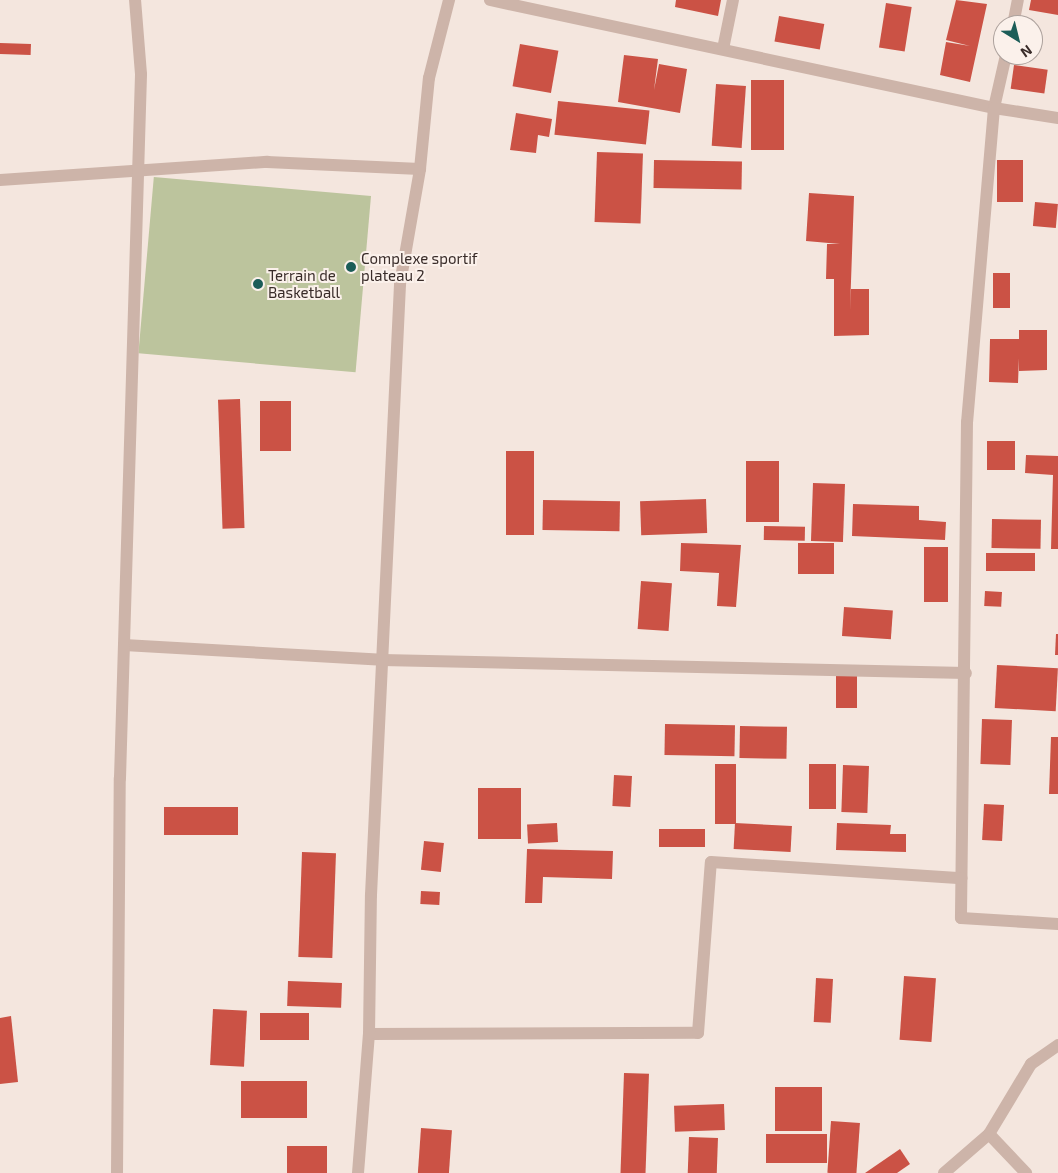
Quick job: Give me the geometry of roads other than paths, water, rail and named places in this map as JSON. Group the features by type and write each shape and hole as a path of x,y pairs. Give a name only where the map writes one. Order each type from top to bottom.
{"street":[{"path":"117,1173 124,644 141,74 135,0"},
{"path":"358,1173 370,1034 371,895 400,284 420,169 429,78 449,0"},
{"path":"490,0 994,108 1058,118"},
{"path":"723,49 733,0"},
{"path":"1015,15 1018,0"},
{"path":"1004,65 994,108 968,422 966,673 961,918 1058,924"},
{"path":"0,180 138,168 267,162 420,169"},
{"path":"124,644 382,660 966,673"},
{"path":"370,1034 698,1033 711,862 961,878"},
{"path":"944,1173 989,1134 1031,1064 1058,1045"},
{"path":"989,1134 1026,1173"}],"place":[{"name":"Complexe sportif plateau 2","path":"351,267"},
{"name":"Terrain de Basketball","path":"258,284"}]}
